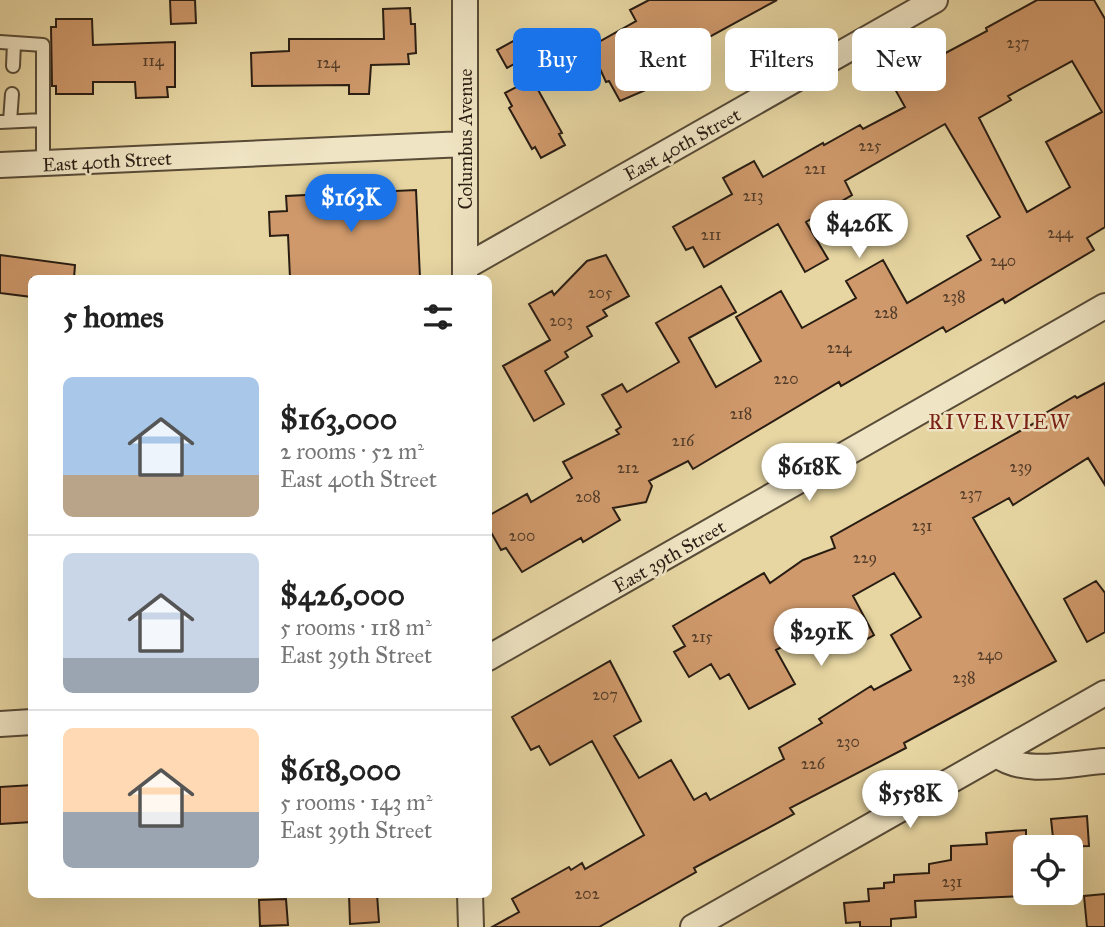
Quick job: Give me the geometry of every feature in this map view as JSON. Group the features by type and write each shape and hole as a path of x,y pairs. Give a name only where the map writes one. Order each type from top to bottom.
{"street":[{"name":"Columbus Avenue","path":"465,0 465,272"},
{"name":"East 40th Street","path":"465,272 935,0"},
{"name":"East 40th Street","path":"0,165 465,144"},
{"name":"East 39th Street","path":"492,656 1105,306"},
{"path":"693,927 1105,693"},
{"path":"0,724 28,722"},
{"path":"997,755 1009,764 1025,767 1105,761"},
{"path":"470,898 471,927"}],"lane":[{"path":"0,42 43,45 43,164"},
{"path":"13,66 14,43"},
{"path":"12,94 5,121 43,120"}],"building":[{"path":"170,0 195,0 196,23 171,24"},
{"path":"649,0 777,0 711,36 711,28 624,28 636,21 630,10"},
{"path":"1037,0 1094,0 1105,19 1105,227 1087,238 1094,250 1005,303 1003,299 946,332 943,327 841,386 839,382 693,469 688,461 649,481 652,486 646,502 613,508 620,520 583,542 581,538 522,572 506,548 501,550 492,534 492,514 527,494 531,502 572,478 563,462 619,434 616,430 621,427 602,395 622,384 627,392 679,362 656,323 721,286 736,312 689,338 716,387 761,361 736,317 781,291 802,328 856,298 846,281 883,260 907,303 981,260 967,236 1000,217 945,124 845,181 852,195 806,222 828,259 805,272 778,224 704,267 693,247 686,250 673,227 732,194 723,178 754,161 763,177 823,143 824,145 860,125 863,129 905,107 896,91 946,91 946,53","holes":["1072,61 1102,112 1046,142 1070,187 1027,212 979,118 1011,100 1008,96"]},
{"path":"410,8 411,24 415,24 416,53 408,54 409,64 371,65 369,94 349,94 349,85 252,86 251,53 289,51 289,39 384,39 383,9"},
{"path":"56,19 92,19 93,45 175,42 175,87 167,87 168,97 136,98 135,82 93,82 93,94 56,94 56,86 52,86 51,27 56,27"},
{"path":"615,33 615,91 643,91 620,101 601,71 601,41"},
{"path":"513,41 513,65 507,68 497,50"},
{"path":"513,89 513,91 539,91 562,133 559,134 565,145 541,158 535,147 532,149 509,108 512,106 505,93"},
{"path":"374,187 374,192 416,190 420,275 290,275 288,235 270,236 269,212 287,211 286,196 326,194 326,190"},
{"path":"0,255 75,265 74,275 28,275 28,296 0,293"},
{"path":"606,255 629,296 603,310 607,316 587,327 592,336 565,352 568,357 545,371 564,404 534,421 503,366 550,340 529,304 552,291 554,295 587,261"},
{"path":"1105,383 1105,485 1088,458 1013,505 1009,498 973,518 1056,661 904,743 906,748 790,808 794,814 694,868 696,872 599,927 492,927 519,912 512,899 569,867 571,870 582,863 585,869 644,835 592,741 550,765 539,746 531,750 512,717 610,661 641,721 614,736 639,778 671,760 694,800 706,793 710,800 784,759 779,748 822,723 819,719 871,686 874,690 911,670 891,635 921,617 894,573 853,596 874,635 855,646 836,614 780,640 782,647 776,650 795,684 749,709 729,674 720,679 711,664 689,677 674,652 685,646 673,626 764,573 770,583 803,560 835,548 831,537 1045,417 1044,414 1075,396 1077,398"},
{"path":"1096,581 1105,593 1105,632 1087,642 1064,599"},
{"path":"28,785 28,822 0,824 0,787"},
{"path":"1087,816 1089,846 1083,846 1083,835 1053,835 1051,819"},
{"path":"1026,830 1026,835 1013,835 1013,897 915,901 916,917 891,919 891,927 860,927 860,922 846,923 844,903 869,901 868,889 884,888 884,883 894,882 894,875 929,873 929,864 951,860 951,846 987,844 986,833"},
{"path":"1105,894 1105,927 1087,927 1084,896"},
{"path":"349,898 377,898 379,922 350,924"},
{"path":"286,899 288,925 260,926 259,900"}],"district":[{"name":"RIVERVIEW","path":"1000,422"}]}
